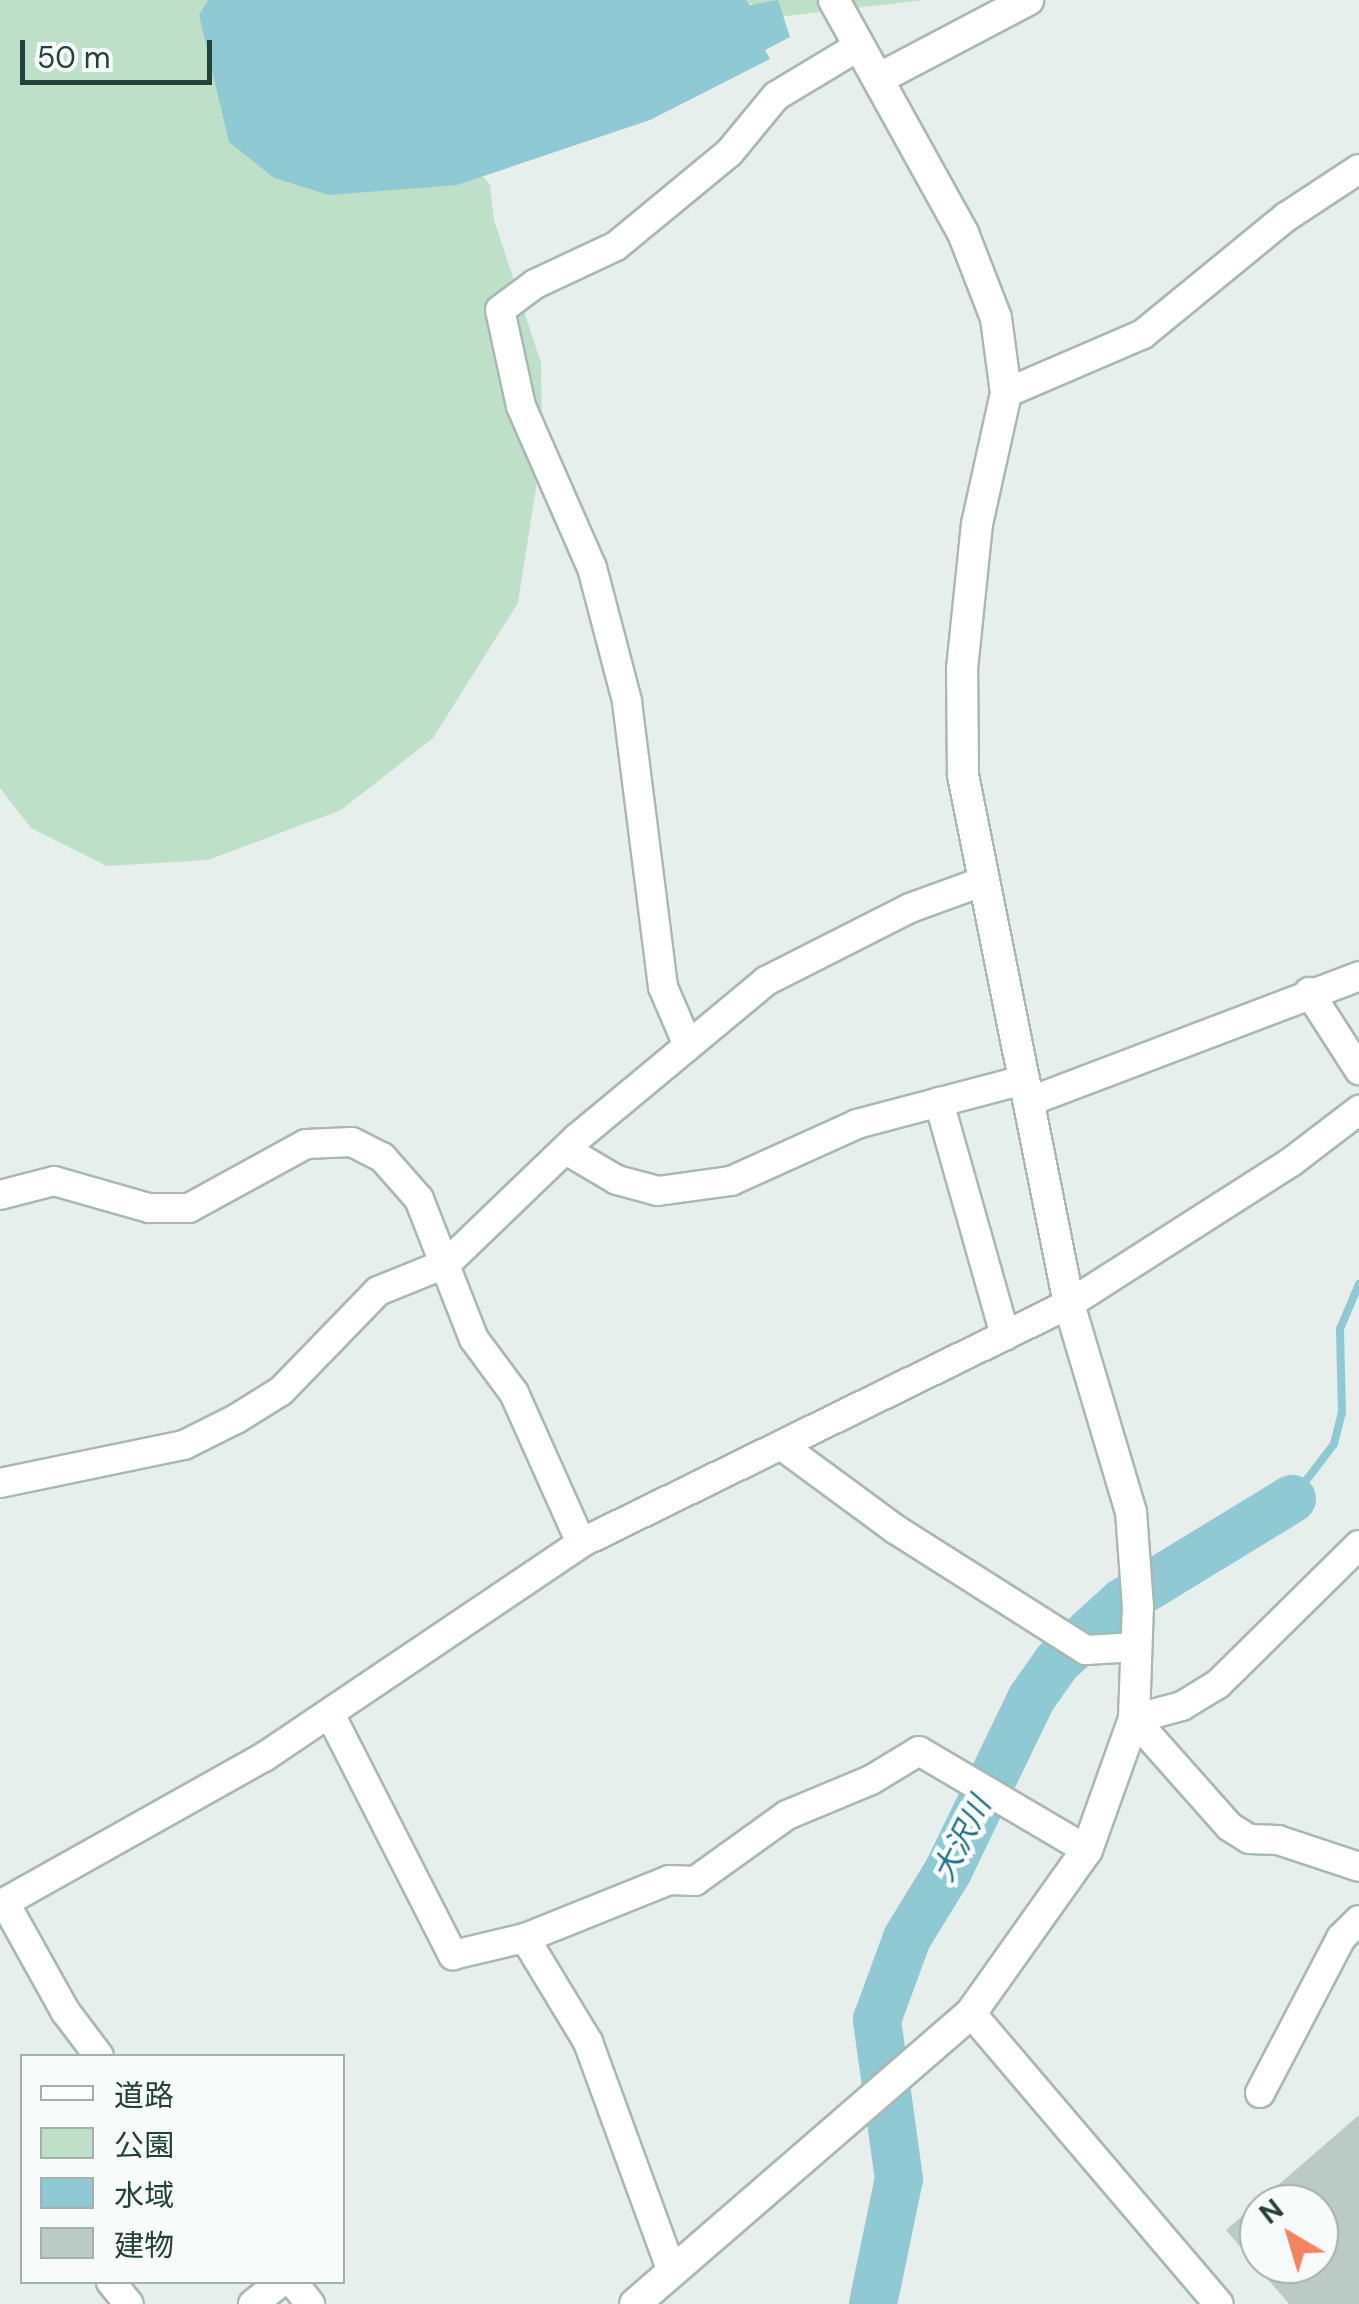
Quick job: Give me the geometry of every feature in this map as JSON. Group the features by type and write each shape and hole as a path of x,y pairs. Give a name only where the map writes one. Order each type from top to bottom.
{"street":[{"path":"634,2304 670,2266 915,2066 970,2014 1087,1850 1134,1719 1138,1607 1131,1512 1069,1304 962,775 962,669 978,524 1006,393 996,318 962,232 834,0"},
{"path":"878,79 1028,0"},
{"path":"686,1043 663,986 627,701 592,568 521,406 500,310 535,284 616,246 729,153 776,96 860,46"},
{"path":"1006,393 1143,334 1286,217 1359,169"},
{"path":"0,1482 184,1445 282,1391 378,1291 447,1263 686,1043 766,981 910,908 984,882"},
{"path":"566,1150 617,1180 658,1191 732,1182 801,1155 857,1124 939,1102 1026,1091 1359,976"},
{"path":"1308,992 1359,1070"},
{"path":"939,1102 1005,1336"},
{"path":"97,2054 65,2011 2,1904 330,1714 582,1543 784,1448 1069,1304 1291,1162 1359,1110"},
{"path":"0,1195 54,1181 149,1208 188,1208 306,1144 352,1142 382,1157 419,1199 474,1339 514,1393 582,1543"},
{"path":"784,1448 894,1529 1080,1643 1136,1647"},
{"path":"1134,1719 1182,1706 1218,1684 1359,1545"},
{"path":"330,1714 453,1955 525,1938 669,1880 695,1881 787,1815 871,1780 920,1751 972,1786 1087,1850"},
{"path":"1134,1719 1230,1827 1249,1839 1278,1840 1359,1867"},
{"path":"1260,2093 1341,1938 1359,1920"},
{"path":"525,1938 588,2042 670,2266"},
{"path":"970,2014 1220,2304"},
{"path":"114,2284 129,2304"},
{"path":"253,2304 278,2284"},
{"path":"295,2284 310,2304"}],"green space":[{"path":"0,0 335,0 490,185 494,220 541,363 542,449 518,603 433,738 341,810 208,860 107,866 31,828 0,788"},
{"path":"744,0 924,0 777,17"}],"water":[{"path":"208,0 746,0 750,5 778,0 790,37 765,50 770,59 650,120 457,185 329,195 274,178 229,142 199,15"}],"building":[{"path":"1359,2115 1359,2304 1289,2304 1272,2284 1339,2284 1339,2184 1279,2184"},
{"path":"1239,2219 1239,2245 1226,2230"}],"waterway":[{"path":"1292,1499 1334,1444 1342,1413 1340,1329 1359,1284"},
{"name":"大沢川","path":"873,2304 899,2179 877,2020 907,1938 948,1871 1031,1699 1057,1662 1123,1602 1292,1499"}]}
